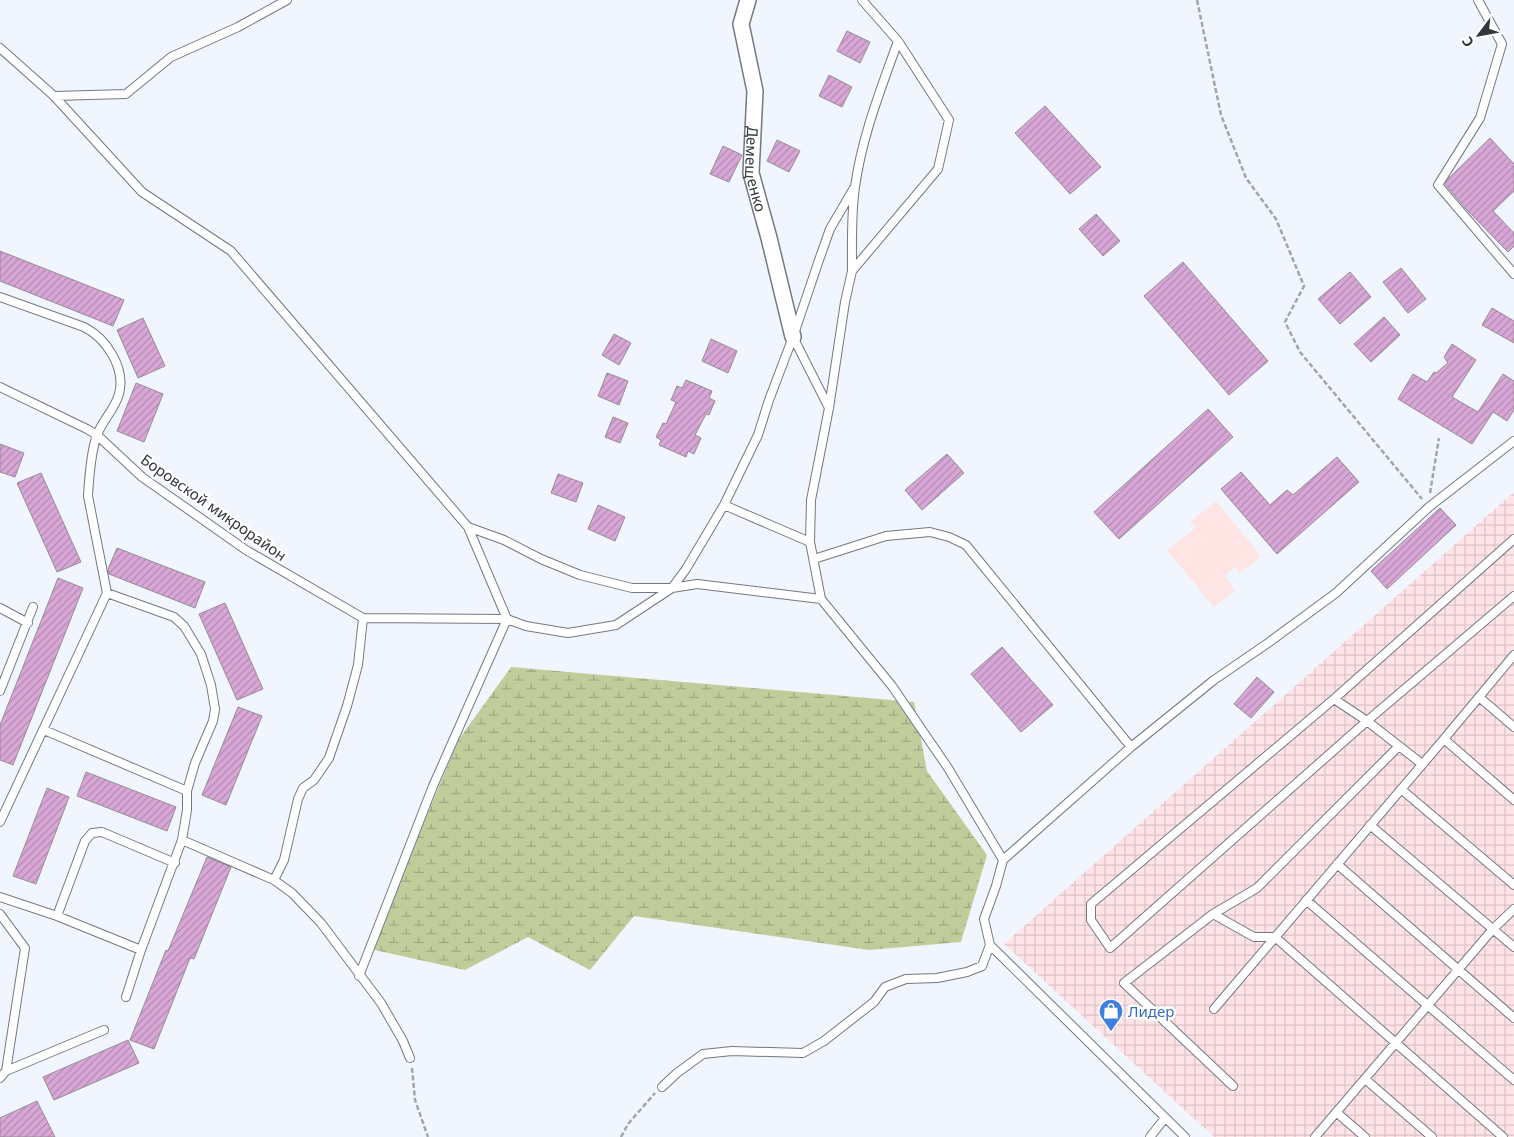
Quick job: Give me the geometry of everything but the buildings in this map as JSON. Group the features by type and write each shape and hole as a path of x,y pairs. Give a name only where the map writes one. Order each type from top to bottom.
{"street":[{"name":"Демещенко","path":"748,0 741,24 754,91 751,173 793,337"}],"lane":[{"path":"54,96 126,94 171,57 238,27 287,0"},
{"path":"852,271 938,169 949,120 898,41 862,0"},
{"path":"1478,0 1502,44 1480,118 1438,185 1514,274"},
{"path":"898,41 873,109 860,156 854,188 852,271 845,302 829,408 811,500 810,542 821,599 892,686 948,768 1003,860"},
{"path":"0,48 54,96 142,192 231,251 468,527 507,619 433,786 359,976"},
{"path":"274,880 284,860 298,799 303,788 314,780 329,758 347,706 358,665 363,618 507,619 526,626 568,633 616,625 672,588 686,569 724,506 758,435 830,229 854,188"},
{"path":"0,297 84,327 102,339 110,350 120,383 119,394 97,435 88,496 107,593 44,730 1,817"},
{"path":"793,337 829,408"},
{"name":"Боровской микрорайон","path":"0,387 97,435 142,477 246,550 363,618"},
{"path":"1185,1137 990,945 984,919 1003,860 1131,747 1214,680 1336,593 1429,507 1514,441"},
{"path":"724,506 810,542"},
{"path":"468,527 504,540 541,559 580,575 632,588 672,588 696,584 821,599"},
{"path":"814,559 886,536 930,532 949,537 966,545 1131,747"},
{"path":"1514,539 1334,699 1091,904 1091,920 1110,948 1367,721 1514,596"},
{"path":"107,593 174,617 184,626 201,654 211,685 215,709 213,721 195,763 187,791 187,810 182,840 175,863 141,950 126,998"},
{"path":"0,691 34,607"},
{"path":"0,608 28,622"},
{"path":"1214,1009 1479,697 1513,660"},
{"path":"1479,697 1514,727"},
{"path":"1334,699 1367,721 1422,764"},
{"path":"44,730 187,791"},
{"path":"1444,739 1514,800"},
{"path":"1233,1086 1124,984 1213,914 1257,888 1399,746"},
{"path":"1401,789 1514,885"},
{"path":"1370,825 1514,947"},
{"path":"56,916 85,841 92,833 102,832 175,863"},
{"path":"182,840 274,880 292,893 321,923 381,1003 403,1041 410,1058"},
{"path":"1337,864 1514,1018"},
{"path":"0,897 56,916 141,950"},
{"path":"1306,900 1514,1080"},
{"path":"1315,1137 1493,929 1514,909"},
{"path":"0,914 25,948 6,1071"},
{"path":"1213,914 1254,938 1275,937 1503,1137"},
{"path":"662,1087 702,1054 732,1051 770,1054 804,1053 824,1041 874,1002 885,987 906,979 937,978 967,972 982,966 990,945"},
{"path":"0,1078 6,1071 104,1030"},
{"path":"1365,1079 1432,1137"},
{"path":"1336,1112 1365,1137"},
{"path":"1150,1137 1165,1118"}],"path":[{"path":"1197,0 1221,115 1246,178 1276,219 1304,286 1285,322 1300,352 1429,507"},
{"path":"1429,507 1439,438"},
{"path":"410,1058 415,1100 428,1137"},
{"path":"621,1137 628,1124 662,1087"}],"shaded area":[{"path":"1514,492 1514,1137 1214,1137 1004,944"},
{"path":"1216,501 1261,556 1240,573 1235,567 1224,576 1235,590 1214,607 1167,550 1195,528 1190,522"}],"green space":[{"path":"511,667 914,702 927,771 987,855 961,942 869,950 634,916 590,970 528,937 465,970 370,949 459,739"}],"place":[{"name":"Лидер","path":"1111,1032"}]}
